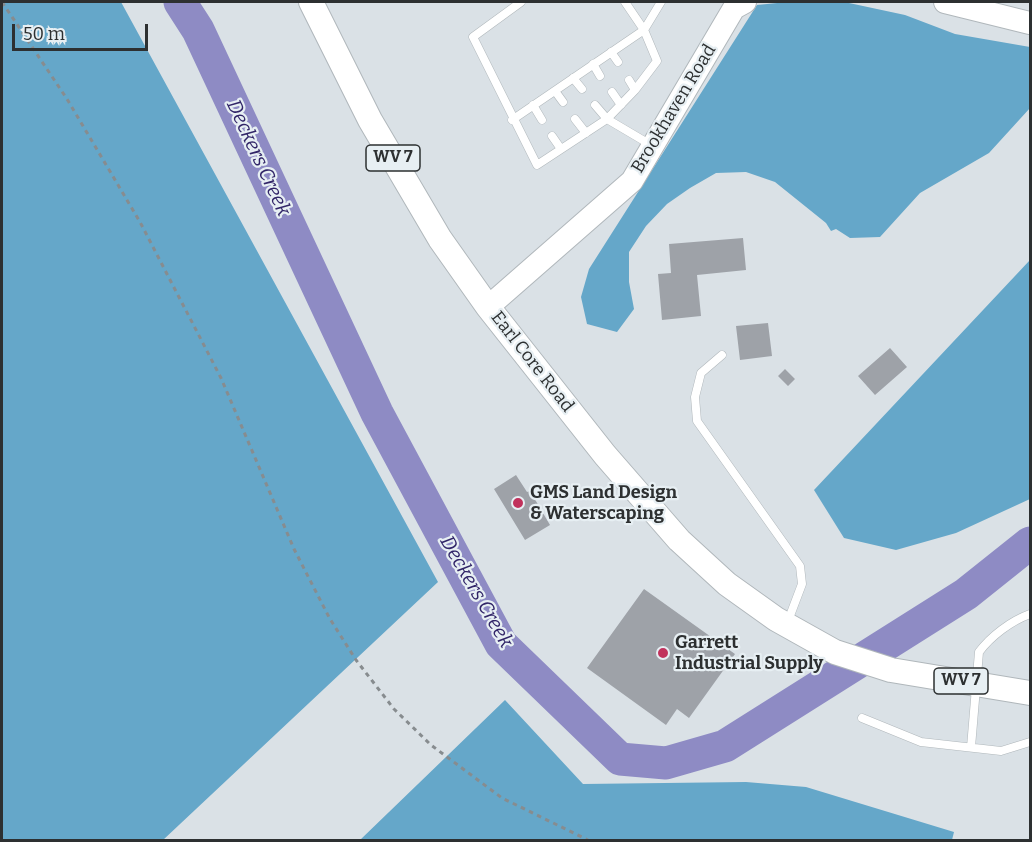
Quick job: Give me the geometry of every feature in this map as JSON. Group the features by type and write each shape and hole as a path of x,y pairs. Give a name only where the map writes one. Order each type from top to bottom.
{"main road":[{"name":"Earl Core Road","path":"311,2 370,120 440,239 488,307 605,455 679,540 727,584 786,625 835,652 891,670 976,684"},
{"name":"WV 7","path":"976,684 1030,693"}],"street":[{"path":"945,2 1030,23"},
{"name":"Brookhaven Road","path":"488,307 632,181 738,4"}],"lane":[{"path":"521,2 473,37 512,120 537,165 607,119 635,90 657,61 644,30 625,2"},
{"path":"512,120 644,30 661,2"},
{"path":"611,52 618,62"},
{"path":"593,64 600,76"},
{"path":"573,78 582,89"},
{"path":"629,80 635,90"},
{"path":"555,91 563,102"},
{"path":"612,93 621,105"},
{"path":"533,105 542,120"},
{"path":"595,105 607,119 652,146"},
{"path":"575,119 586,133"},
{"path":"552,136 561,149"},
{"path":"722,355 701,373 695,397 697,421 800,566 802,584 786,625"},
{"path":"971,747 979,652 987,640 1030,614"},
{"path":"862,718 921,742 1001,751 1030,742"}],"path":[{"path":"2,2 67,99 140,222 221,378 294,549 330,619 356,660 394,709 431,745 502,798 588,840"}],"shaded area":[{"path":"2,2 121,2 438,582 163,840 2,840"},
{"path":"787,2 849,3 905,15 955,34 1030,47 1030,108 989,153 920,193 880,237 850,238 836,229 831,231 826,223 775,182 746,172 716,173 667,204 646,226 629,252 629,282 634,309 617,332 587,324 581,297 589,269 757,5"},
{"path":"1030,260 1030,499 956,533 896,550 844,538 814,490"},
{"path":"505,700 583,784 746,782 806,787 954,832 952,840 360,840"}],"building":[{"path":"743,238 746,270 697,275 701,316 662,320 658,274 671,273 669,244"},
{"path":"768,323 772,356 740,360 736,326"},
{"path":"890,348 907,367 875,395 858,376"},
{"path":"785,369 795,379 788,386 778,376"},
{"path":"516,475 527,492 530,491 550,525 525,540 494,489"},
{"path":"644,589 735,654 689,718 677,709 666,725 587,668"}],"waterway":[{"name":"Deckers Creek","path":"180,2 198,30 377,413 501,644 620,759 666,763 725,746 966,594 1030,543"}],"place":[{"name":"GMS Land Design & Waterscaping","path":"518,503"},
{"name":"Garrett Industrial Supply","path":"663,653"}]}
